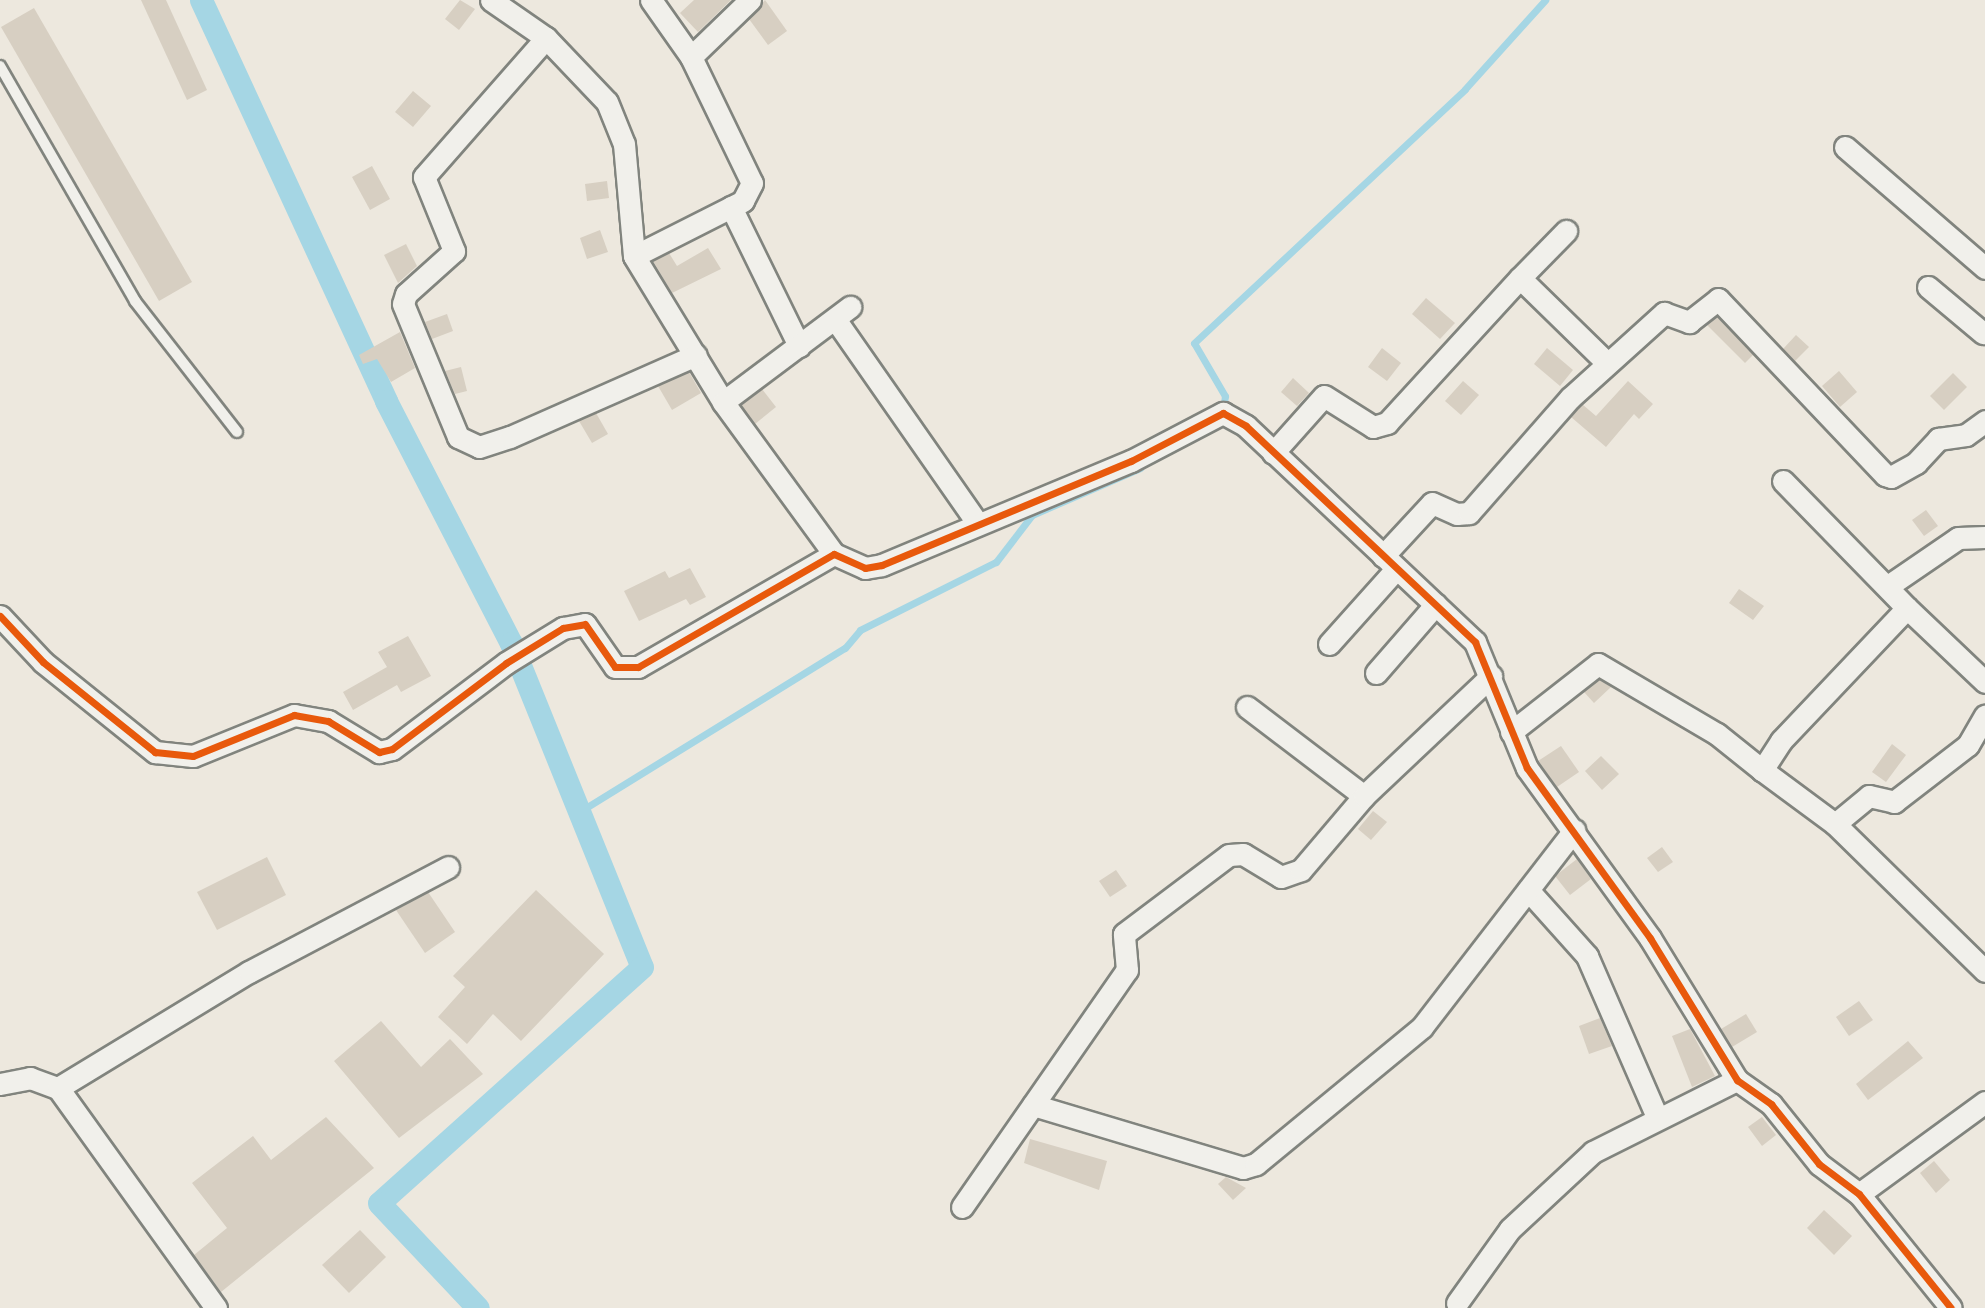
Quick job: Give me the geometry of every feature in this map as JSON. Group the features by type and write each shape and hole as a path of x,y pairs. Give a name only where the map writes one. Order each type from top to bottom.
{"street":[{"path":"491,0 546,38 600,91 624,144 634,256 723,402 834,554 865,568 882,565 976,521 1130,461 1223,413 1245,426 1475,642 1527,768 1574,830 1737,1080 1771,1104 1819,1164 1859,1195 1951,1308"},
{"path":"634,256 748,196 750,171 691,57 651,0"},
{"path":"691,57 750,0"},
{"path":"546,38 424,177 454,251 406,294 403,304 458,437 478,447 510,437 696,355"},
{"path":"1845,147 1985,268"},
{"path":"731,207 799,346"},
{"path":"1273,453 1324,396 1367,424 1387,423 1566,231"},
{"path":"1520,278 1607,363"},
{"path":"1928,287 1984,337"},
{"path":"1329,644 1432,502 1457,514 1469,513 1607,363 1664,313 1689,322 1718,299 1885,475 1916,463 1938,439 1966,435 1985,421"},
{"path":"723,402 842,313 976,521"},
{"path":"1783,481 1907,608 1985,682"},
{"path":"1888,586 1958,538 1985,537"},
{"path":"0,616 43,662 140,744 174,758 193,756 294,715 328,721 366,747 392,749 506,663 563,628 585,624 615,667 638,667 834,554"},
{"path":"1376,673 1436,604"},
{"path":"1762,770 1781,741 1907,608"},
{"path":"1511,732 1598,664 1717,734 1835,824 1985,971"},
{"path":"962,1207 1128,970 1124,934 1229,855 1243,855 1273,875 1290,877 1364,796 1491,676"},
{"path":"1247,708 1364,796"},
{"path":"1835,824 1869,796 1894,802 1968,745 1985,715"},
{"path":"1033,1105 1248,1168 1422,1027 1574,830"},
{"path":"58,1088 249,972 448,867"},
{"path":"1528,890 1587,956 1657,1117"},
{"path":"0,1084 30,1078 58,1088 216,1308"},
{"path":"1457,1303 1510,1228 1592,1152 1657,1117 1737,1080"},
{"path":"1859,1195 1985,1102"}],"lane":[{"path":"0,65 135,301 237,432"}],"building":[{"path":"141,0 166,0 207,90 187,100"},
{"path":"460,0 475,9 459,30 445,19"},
{"path":"694,0 731,0 698,32 680,13"},
{"path":"765,0 787,31 768,45 749,19"},
{"path":"34,8 192,282 159,301 1,27"},
{"path":"413,91 431,106 413,127 395,112"},
{"path":"372,166 390,199 370,210 352,177"},
{"path":"607,181 609,198 587,201 585,184"},
{"path":"600,230 608,252 587,259 580,238"},
{"path":"406,244 417,266 398,283 384,255"},
{"path":"708,248 721,269 672,293 653,261 669,253 677,266"},
{"path":"1426,298 1455,323 1440,339 1412,314"},
{"path":"447,314 453,331 432,339 425,322"},
{"path":"1717,317 1753,355 1745,363 1707,325"},
{"path":"400,332 415,368 391,382 377,359 363,364 359,355"},
{"path":"1796,335 1809,347 1795,361 1783,349"},
{"path":"1382,348 1401,363 1387,381 1368,367"},
{"path":"1547,348 1573,370 1560,386 1534,364"},
{"path":"461,367 467,391 455,394 445,371"},
{"path":"1839,371 1857,392 1840,407 1822,386"},
{"path":"689,372 701,393 672,410 658,386"},
{"path":"1953,373 1967,387 1944,410 1930,396"},
{"path":"1293,378 1309,393 1297,406 1281,392"},
{"path":"1463,381 1479,395 1461,415 1445,401"},
{"path":"1628,381 1653,404 1639,419 1634,414 1606,447 1571,417 1582,404 1596,416"},
{"path":"762,389 776,407 755,424 741,405"},
{"path":"596,413 608,434 592,443 579,421"},
{"path":"1926,510 1938,526 1924,536 1912,520"},
{"path":"690,568 706,597 690,605 686,599 639,621 624,591 665,571 669,578"},
{"path":"1739,589 1764,606 1753,620 1729,603"},
{"path":"408,636 431,676 401,692 397,685 353,710 343,692 387,667 378,652"},
{"path":"1599,680 1611,687 1594,703 1584,692"},
{"path":"1892,744 1906,755 1886,782 1872,772"},
{"path":"1561,746 1579,772 1557,787 1538,761"},
{"path":"1601,756 1619,774 1602,790 1585,771"},
{"path":"1373,811 1387,822 1371,840 1358,829"},
{"path":"1662,847 1673,862 1658,872 1647,858"},
{"path":"267,857 286,895 217,930 197,892"},
{"path":"1577,859 1591,879 1570,895 1555,876"},
{"path":"1116,870 1127,886 1110,897 1099,881"},
{"path":"536,890 604,954 521,1041 493,1014 467,1044 438,1017 465,987 453,976"},
{"path":"428,892 455,932 425,953 396,910"},
{"path":"1859,1001 1873,1020 1849,1036 1836,1017"},
{"path":"1746,1014 1757,1032 1732,1047 1721,1029"},
{"path":"1600,1018 1612,1046 1589,1054 1579,1026"},
{"path":"381,1021 421,1067 450,1039 483,1074 399,1138 334,1061"},
{"path":"1690,1029 1715,1076 1692,1087 1672,1036"},
{"path":"1908,1041 1923,1058 1868,1100 1856,1084"},
{"path":"326,1117 374,1168 221,1292 194,1255 227,1228 192,1183 253,1136 271,1160"},
{"path":"1762,1117 1776,1135 1762,1146 1748,1127"},
{"path":"1030,1139 1107,1161 1099,1190 1024,1163"},
{"path":"1934,1161 1950,1180 1936,1193 1920,1173"},
{"path":"1226,1177 1246,1188 1233,1200 1218,1184"},
{"path":"1824,1210 1852,1236 1834,1255 1807,1228"},
{"path":"360,1230 386,1257 349,1293 322,1265"}],"waterway":[{"path":"201,0 386,401 511,643 642,967 379,1203 478,1308"},
{"path":"1223,410 1225,396 1194,343 1465,89 1545,0"},
{"path":"579,812 845,648 860,630 996,562 1032,515 1140,468"}],"cycle path":[{"path":"0,616 43,662 155,752 193,756 294,715 328,721 379,752 392,749 506,663 563,628 585,624 615,667 638,667 834,554 865,568 882,565 1131,461 1223,413 1246,426 1475,642 1527,768 1650,938 1737,1080 1771,1104 1819,1164 1859,1194 1951,1308"}]}
